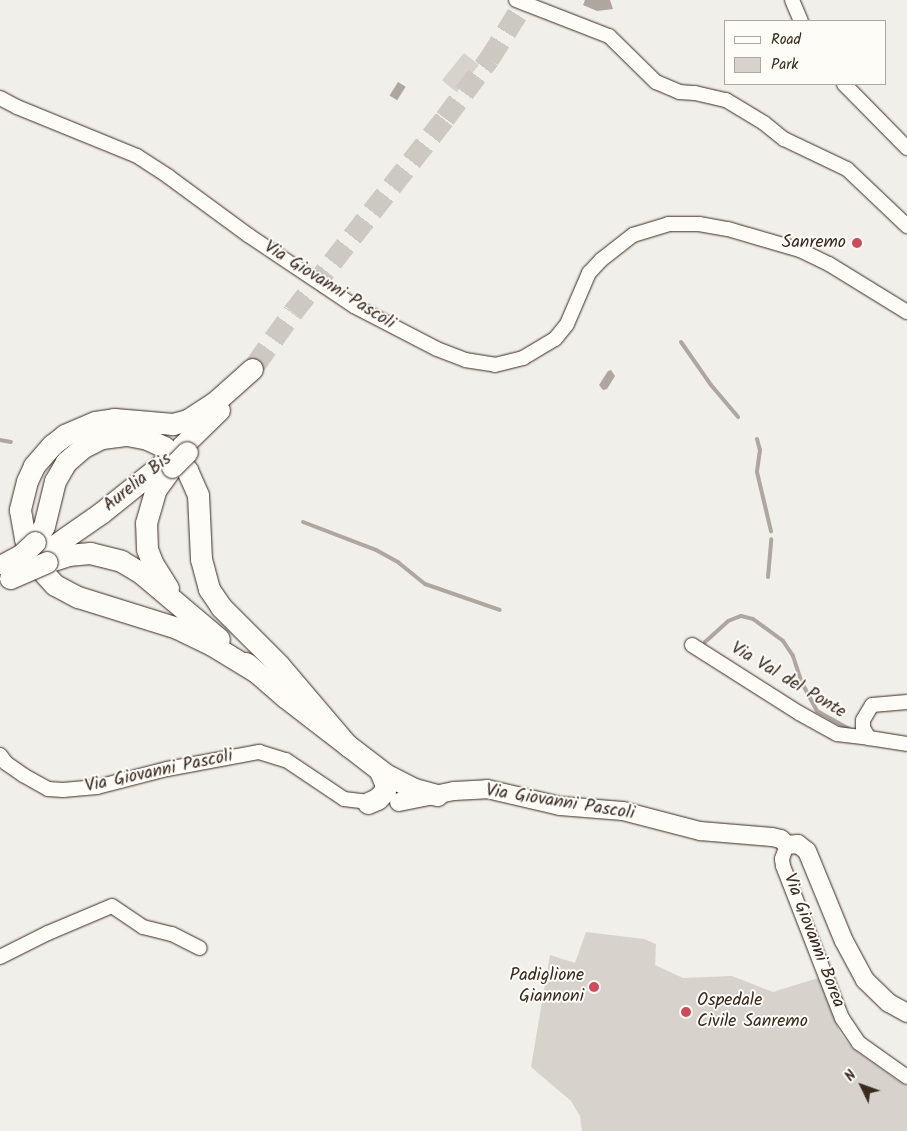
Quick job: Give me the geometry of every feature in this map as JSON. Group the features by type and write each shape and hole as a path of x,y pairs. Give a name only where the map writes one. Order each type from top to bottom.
{"highway":[{"name":"Aurelia Bis","path":"4,572 41,552 101,513 177,457 228,401 254,367 215,402 187,420 172,424 121,420 96,422 80,426 65,435 52,445 34,466 27,481 20,510 25,539 34,562 55,585 78,597 177,628 212,645 256,672"},
{"path":"348,746 280,665 221,608 209,589 201,558 200,506 197,490 187,470 164,447 147,439 127,435 102,438 82,448 66,462 55,482 44,526 41,552 68,555 90,553 121,561 141,573 256,672 348,746 386,775 414,790 437,795"},
{"path":"177,457 156,489 148,512 147,549 152,562 170,591 208,629"},
{"path":"386,775 399,802"},
{"path":"368,803 377,799 385,792 386,775"}],"main road":[{"name":"Via Giovanni Pascoli","path":"399,802 487,789 560,806 623,811 700,831 772,837 781,840 786,845"},
{"name":"Via Giovanni Borea","path":"786,845 798,844 807,851 844,941 865,980 889,1003 907,1013"}],"street":[{"path":"516,0 609,36 656,82 680,92 695,92 726,100 784,139 847,169 907,226"},
{"path":"792,0 801,20"},
{"path":"845,85 907,148"},
{"name":"Via Giovanni Pascoli","path":"0,98 17,107 136,156 169,177 248,235 354,306 437,349 465,360 495,365 522,358 555,339 567,324 589,273 601,260 633,235 668,224 699,224 728,229 800,250 829,264 907,312"},
{"name":"Via Val del Ponte","path":"692,645 799,713 836,734 907,744"},
{"path":"870,738 863,728 863,720 869,708 878,703 907,702"},
{"name":"Via Giovanni Pascoli","path":"0,754 6,763 23,775 48,789 63,790 97,787 167,769 259,752 286,760 344,799 368,803 399,802"},
{"name":"Via Giovanni Borea","path":"786,845 782,859 783,866 842,1018 859,1043 907,1077"},
{"path":"0,957 48,933 112,906 143,927 172,934 200,948"}],"green space":[{"path":"464,53 479,65 457,92 442,80"},
{"name":"Ospedale Civile Sanremo","path":"586,932 644,939 656,944 655,965 683,978 732,976 773,992 818,978 840,1033 852,1048 907,1087 907,1131 582,1131 580,1116 571,1101 531,1067 550,955 575,963"}],"shaded area":[{"path":"585,0 610,0 613,9 597,11 583,5"},
{"path":"398,82 406,87 397,100 390,96"},
{"path":"611,370 615,376 607,389 603,390 599,385 608,371"}],"waterway":[{"path":"681,342 711,385 738,417"},
{"path":"757,439 760,450 757,472 771,531"},
{"path":"0,440 11,442"},
{"path":"303,522 376,550 399,563 425,584 500,610"},
{"path":"768,577 771,539"},
{"path":"705,642 728,621 741,616 753,619 783,641 793,656 801,681 817,711 851,730"}],"tunnel":[{"path":"255,365 293,312 489,59 526,0"}],"place":[{"name":"Sanremo","path":"857,243"},
{"name":"Padiglione Giannoni","path":"594,987"},
{"name":"Ospedale Civile Sanremo","path":"686,1012"}]}
